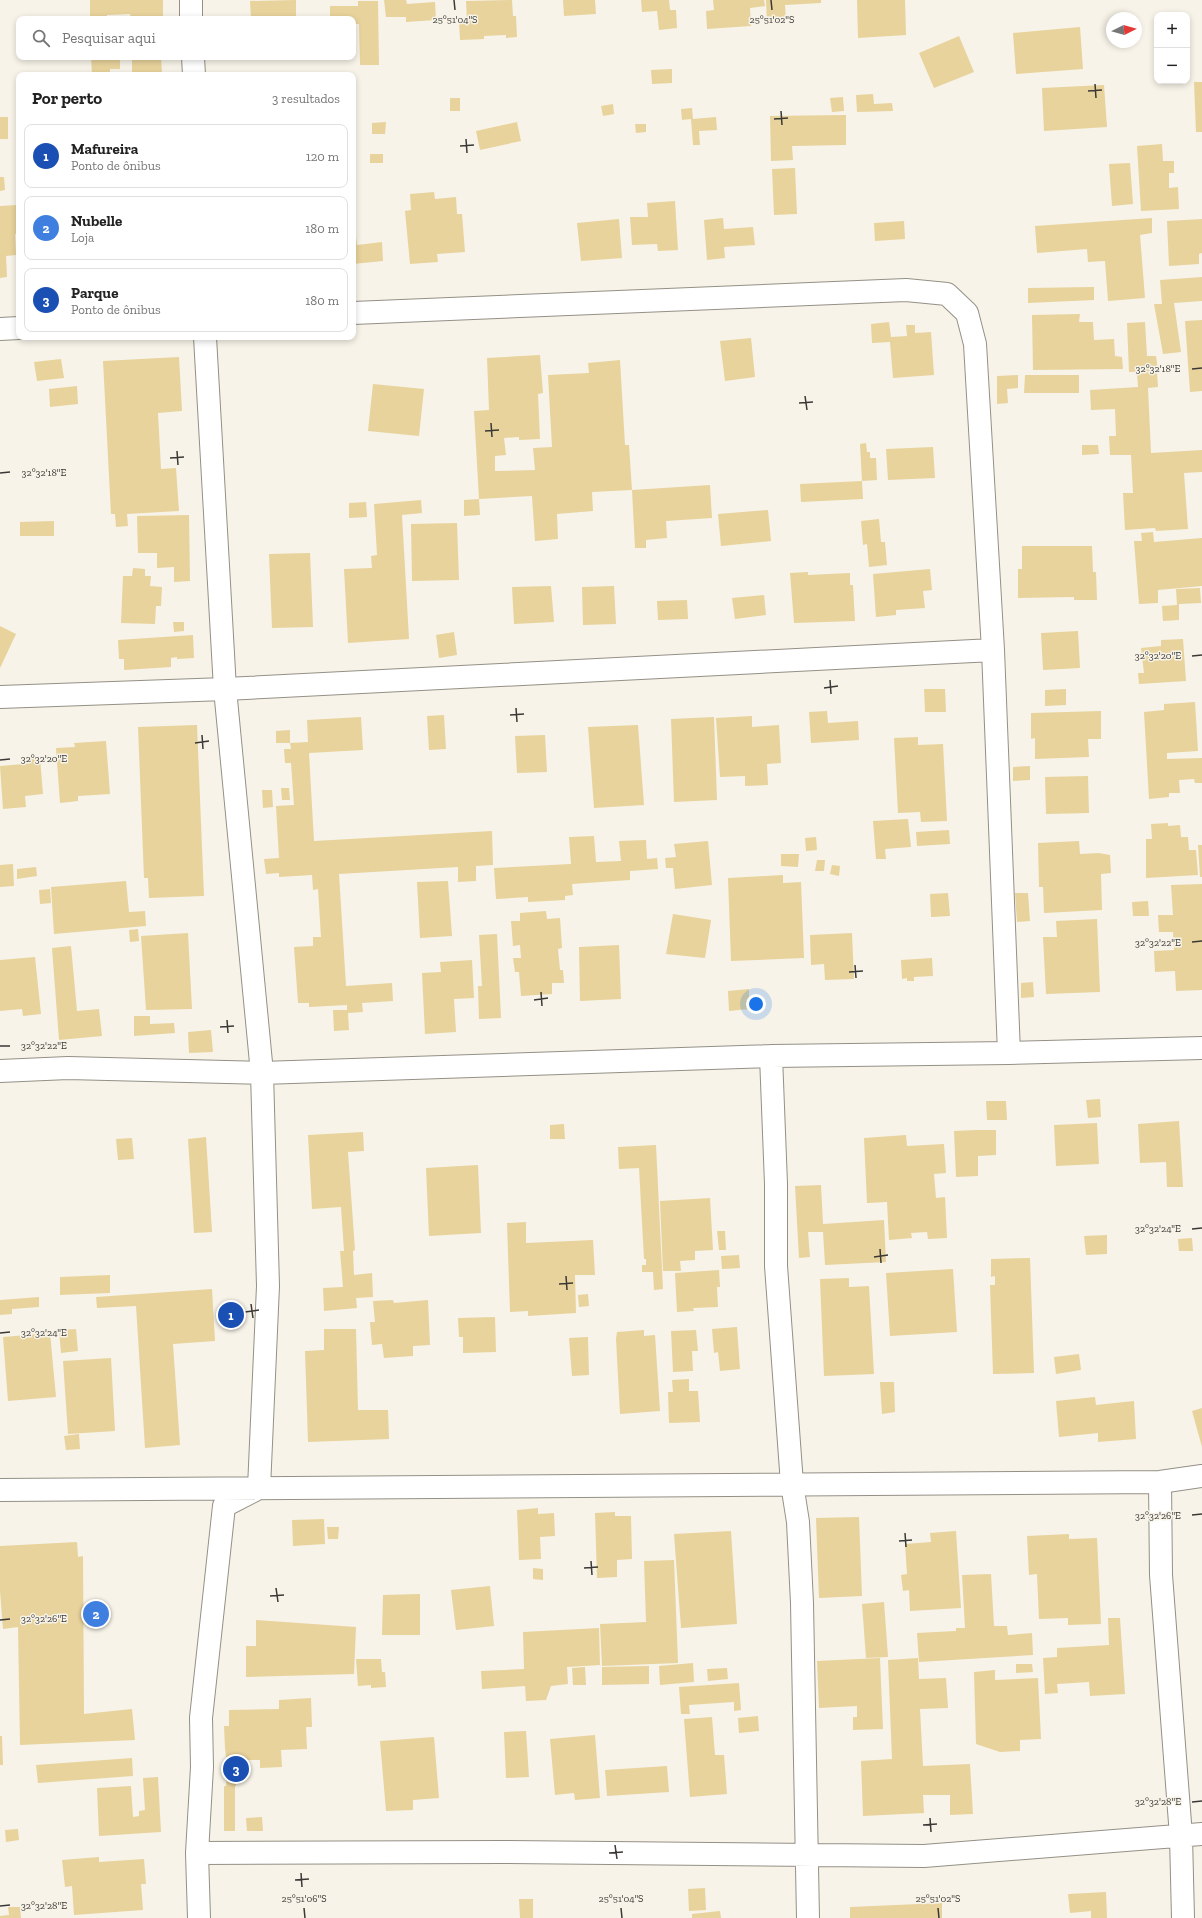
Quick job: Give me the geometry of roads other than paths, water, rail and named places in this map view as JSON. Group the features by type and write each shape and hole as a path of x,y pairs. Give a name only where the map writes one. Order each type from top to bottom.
{"street":[{"path":"191,0 192,16"},
{"path":"193,60 194,72"},
{"path":"356,313 906,290 947,294 967,313 975,344 993,650 1009,1053"},
{"path":"0,329 16,328"},
{"path":"205,340 225,689 262,1073 268,1286 259,1488"},
{"path":"0,697 225,689 993,650"},
{"path":"0,1070 68,1068 262,1073 771,1056 1009,1053 1202,1048"},
{"path":"771,1056 776,1184 776,1266 792,1484 798,1522 802,1603 808,1918"},
{"path":"0,1490 1160,1482 1202,1476"},
{"path":"1160,1482 1161,1575 1192,1835 1183,1918"},
{"path":"200,1918 197,1853 202,1767 201,1718 224,1506 259,1488"},
{"path":"197,1853 503,1852 924,1856 1192,1835"}],"place":[{"name":"Mafureira","path":"231,1315"},
{"name":"Nubelle","path":"96,1614"},
{"name":"Parque","path":"236,1769"}]}
